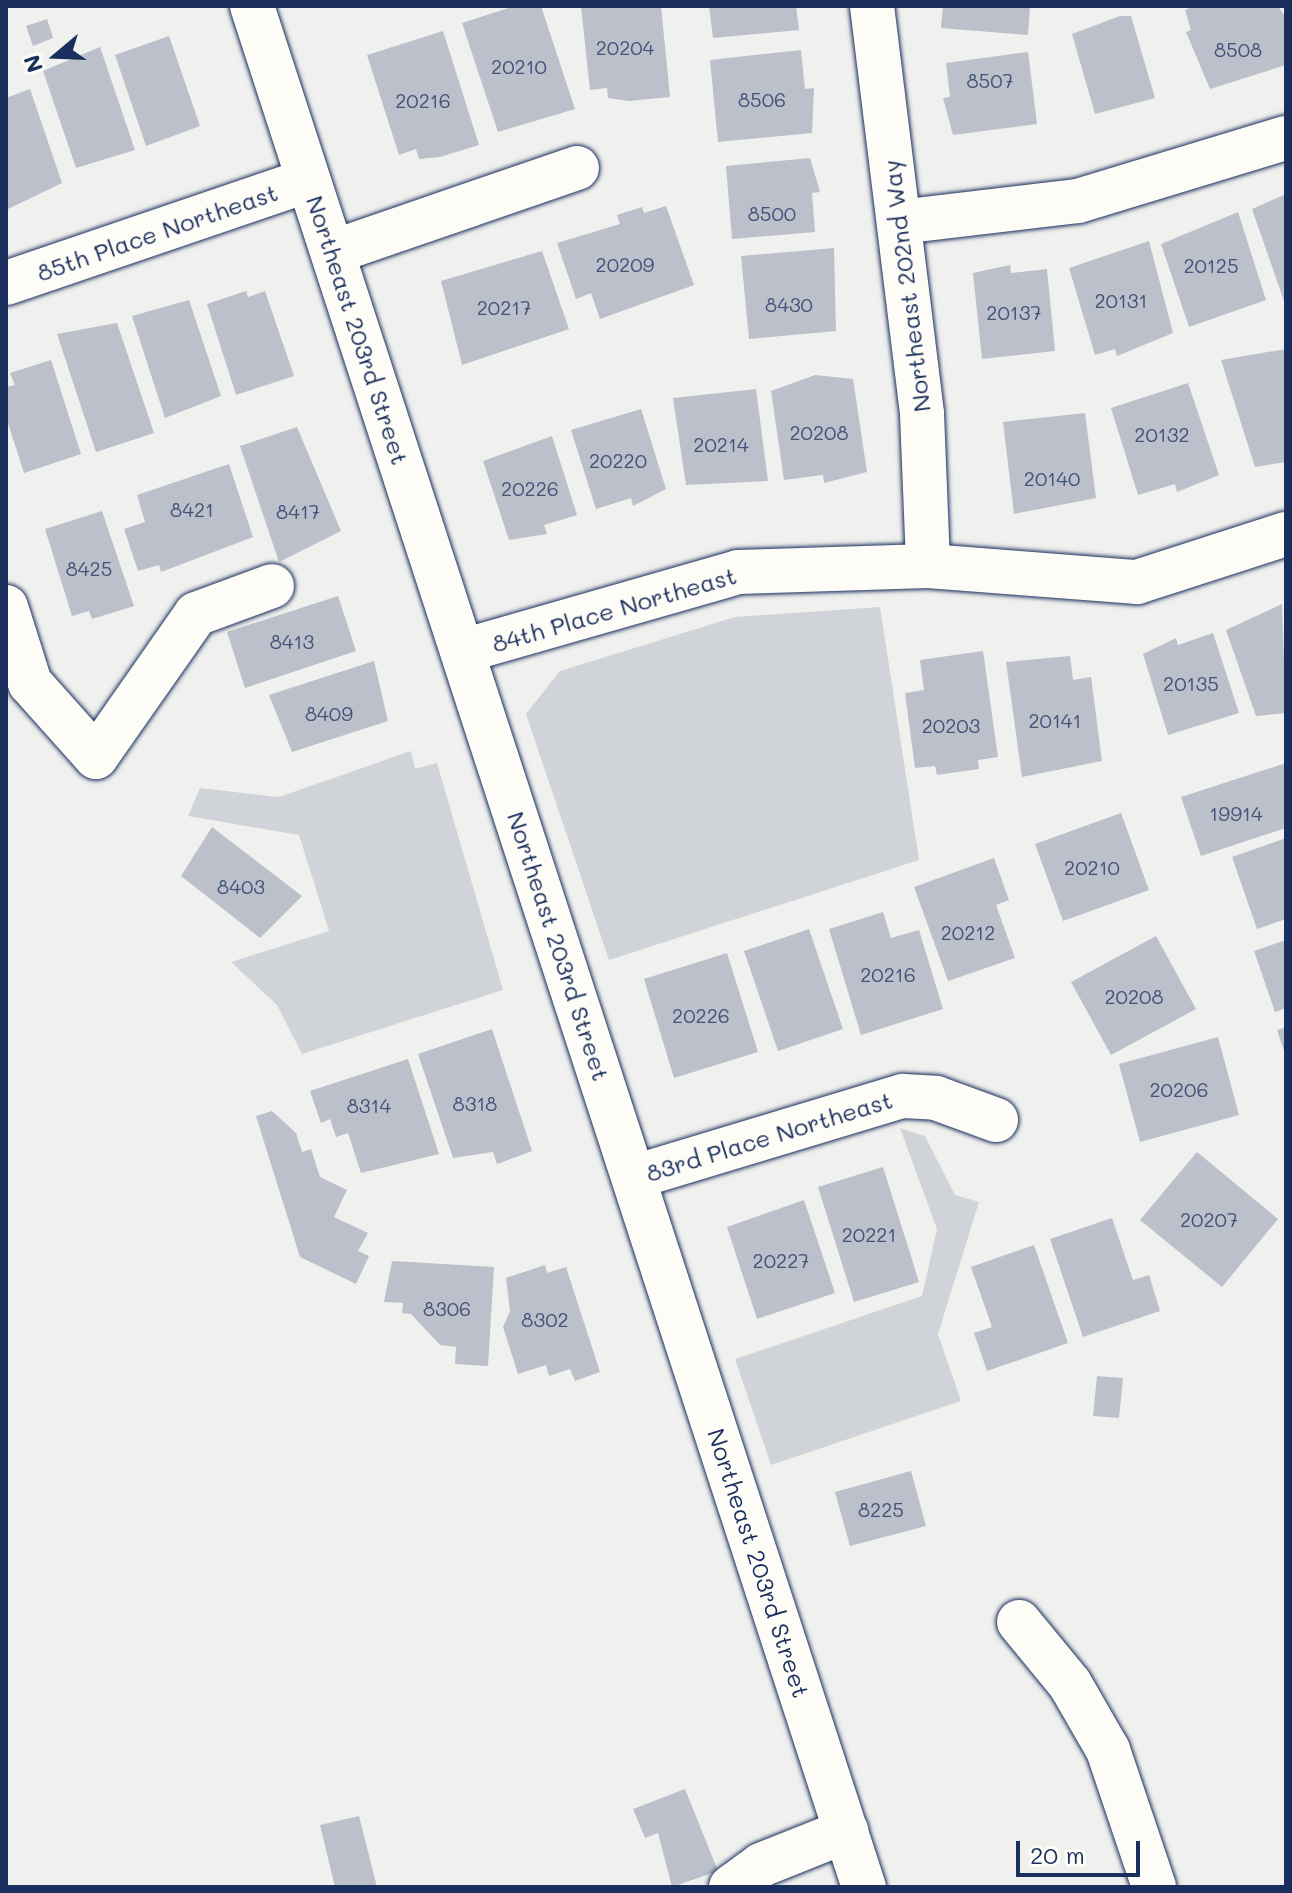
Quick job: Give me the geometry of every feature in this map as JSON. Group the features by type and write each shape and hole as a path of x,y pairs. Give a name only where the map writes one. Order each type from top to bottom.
{"street":[{"name":"Northeast 203rd Street","path":"252,6 864,1887"},
{"name":"Northeast 202nd Way","path":"872,6 922,414 928,566"},
{"path":"899,222 1078,201 1286,138"},
{"path":"333,252 577,168"},
{"name":"85th Place Northeast","path":"6,283 308,180"},
{"name":"84th Place Northeast","path":"463,651 738,572 928,566 1137,582 1286,534"},
{"path":"6,607 30,683 96,757 196,614 272,586"},
{"name":"83rd Place Northeast","path":"634,1177 903,1096 936,1098 996,1120"},
{"path":"1019,1622 1070,1684 1108,1750 1154,1887"},
{"path":"731,1887 761,1865 846,1831"}],"shaded area":[{"path":"880,607 919,860 609,960 526,714 560,671 735,617"},
{"path":"411,751 415,769 437,763 503,990 302,1054 277,1005 231,962 329,931 299,835 188,816 200,788 279,797"},
{"path":"900,1128 925,1136 955,1195 979,1202 938,1334 961,1401 771,1465 735,1359 922,1296 937,1229"}],"building":[{"path":"515,6 541,6 575,109 498,132 462,23"},
{"path":"581,6 661,6 670,97 629,101 608,98 607,88 590,90"},
{"path":"709,6 796,6 799,30 713,38"},
{"path":"943,6 1030,6 1028,35 941,28"},
{"path":"1196,6 1278,6 1286,18 1286,65 1210,89 1186,32 1191,30 1185,10"},
{"path":"1120,16 1131,16 1155,98 1095,114 1072,34"},
{"path":"47,19 53,38 33,46 26,26"},
{"path":"443,31 479,145 440,157 419,159 416,149 399,155 367,55"},
{"path":"169,36 200,126 146,146 115,55"},
{"path":"100,47 135,150 76,168 43,71"},
{"path":"801,50 805,89 814,88 812,133 718,142 710,60"},
{"path":"1028,52 1037,124 953,135 943,98 950,97 946,63"},
{"path":"30,89 62,183 8,209 6,98"},
{"path":"810,158 820,192 812,193 815,232 732,239 726,166"},
{"path":"1286,194 1286,304 1285,304 1252,209"},
{"path":"666,206 694,285 600,319 591,293 576,299 557,243 620,224 617,215 642,207 644,213"},
{"path":"1238,212 1266,300 1189,327 1161,244"},
{"path":"1149,241 1173,333 1117,356 1115,349 1095,355 1069,268"},
{"path":"834,248 836,331 749,339 741,256"},
{"path":"542,251 569,329 462,365 441,281"},
{"path":"1010,265 1011,273 1047,269 1055,351 982,359 973,273"},
{"path":"246,291 248,297 265,291 294,376 236,395 207,304"},
{"path":"189,300 221,396 165,418 132,316"},
{"path":"117,323 154,433 96,452 57,334"},
{"path":"1286,349 1286,462 1255,467 1221,360"},
{"path":"51,360 81,454 24,473 6,417 6,387 15,385 10,373"},
{"path":"815,375 853,379 867,472 824,483 823,475 784,480 771,391"},
{"path":"1188,383 1219,475 1177,492 1175,484 1138,495 1111,408"},
{"path":"756,389 768,481 686,485 673,398"},
{"path":"641,409 666,489 633,506 631,498 596,509 571,430"},
{"path":"1085,413 1096,498 1014,514 1003,422"},
{"path":"297,427 341,531 279,562 240,446"},
{"path":"552,436 577,515 544,525 547,534 509,540 483,461"},
{"path":"229,464 253,537 161,572 159,565 138,571 124,529 145,522 137,495"},
{"path":"102,511 134,606 92,619 89,611 72,616 45,529"},
{"path":"338,596 356,651 245,688 227,632"},
{"path":"1282,604 1286,713 1256,716 1226,630"},
{"path":"1213,633 1239,713 1168,735 1143,654 1176,638 1178,645"},
{"path":"983,651 998,757 978,760 979,769 937,775 935,766 915,768 905,693 924,690 920,660"},
{"path":"1070,656 1073,680 1091,677 1102,761 1022,777 1006,662"},
{"path":"374,661 388,721 292,752 269,695"},
{"path":"1286,763 1286,828 1201,856 1181,797"},
{"path":"1121,813 1149,890 1063,921 1035,844"},
{"path":"212,827 302,896 260,938 181,876"},
{"path":"1286,838 1286,919 1257,929 1232,857"},
{"path":"994,858 1009,900 996,905 1015,958 948,981 914,887"},
{"path":"883,912 891,938 919,930 943,1009 861,1035 829,929"},
{"path":"809,929 843,1029 778,1051 744,951"},
{"path":"1156,936 1196,1009 1111,1055 1071,982"},
{"path":"1286,940 1286,1008 1275,1012 1254,951"},
{"path":"727,953 758,1052 674,1078 644,979"},
{"path":"1286,1027 1286,1054 1285,1054 1277,1030"},
{"path":"492,1029 532,1151 497,1164 493,1152 453,1158 418,1054"},
{"path":"1218,1037 1239,1115 1140,1142 1119,1064"},
{"path":"408,1059 439,1154 361,1173 348,1133 336,1137 330,1119 321,1123 310,1091"},
{"path":"272,1111 296,1133 302,1152 311,1149 320,1177 347,1190 334,1217 368,1233 358,1251 369,1256 356,1284 300,1257 256,1116"},
{"path":"1197,1152 1278,1219 1222,1287 1140,1220"},
{"path":"883,1167 919,1282 854,1302 818,1187"},
{"path":"804,1200 835,1293 757,1319 727,1227"},
{"path":"1112,1218 1133,1280 1149,1275 1160,1311 1083,1337 1050,1239"},
{"path":"1034,1245 1068,1343 987,1371 974,1333 992,1327 971,1267"},
{"path":"392,1261 494,1267 488,1366 455,1364 456,1347 440,1345 411,1314 402,1313 403,1303 384,1302"},
{"path":"545,1265 547,1273 566,1267 600,1372 575,1381 570,1369 549,1376 546,1365 518,1374 503,1327 510,1311 506,1278"},
{"path":"1097,1376 1123,1378 1119,1418 1093,1416"},
{"path":"911,1471 926,1526 850,1546 835,1492"},
{"path":"685,1789 718,1871 672,1887 658,1833 645,1838 633,1809"},
{"path":"359,1816 377,1887 335,1887 320,1825"}]}
